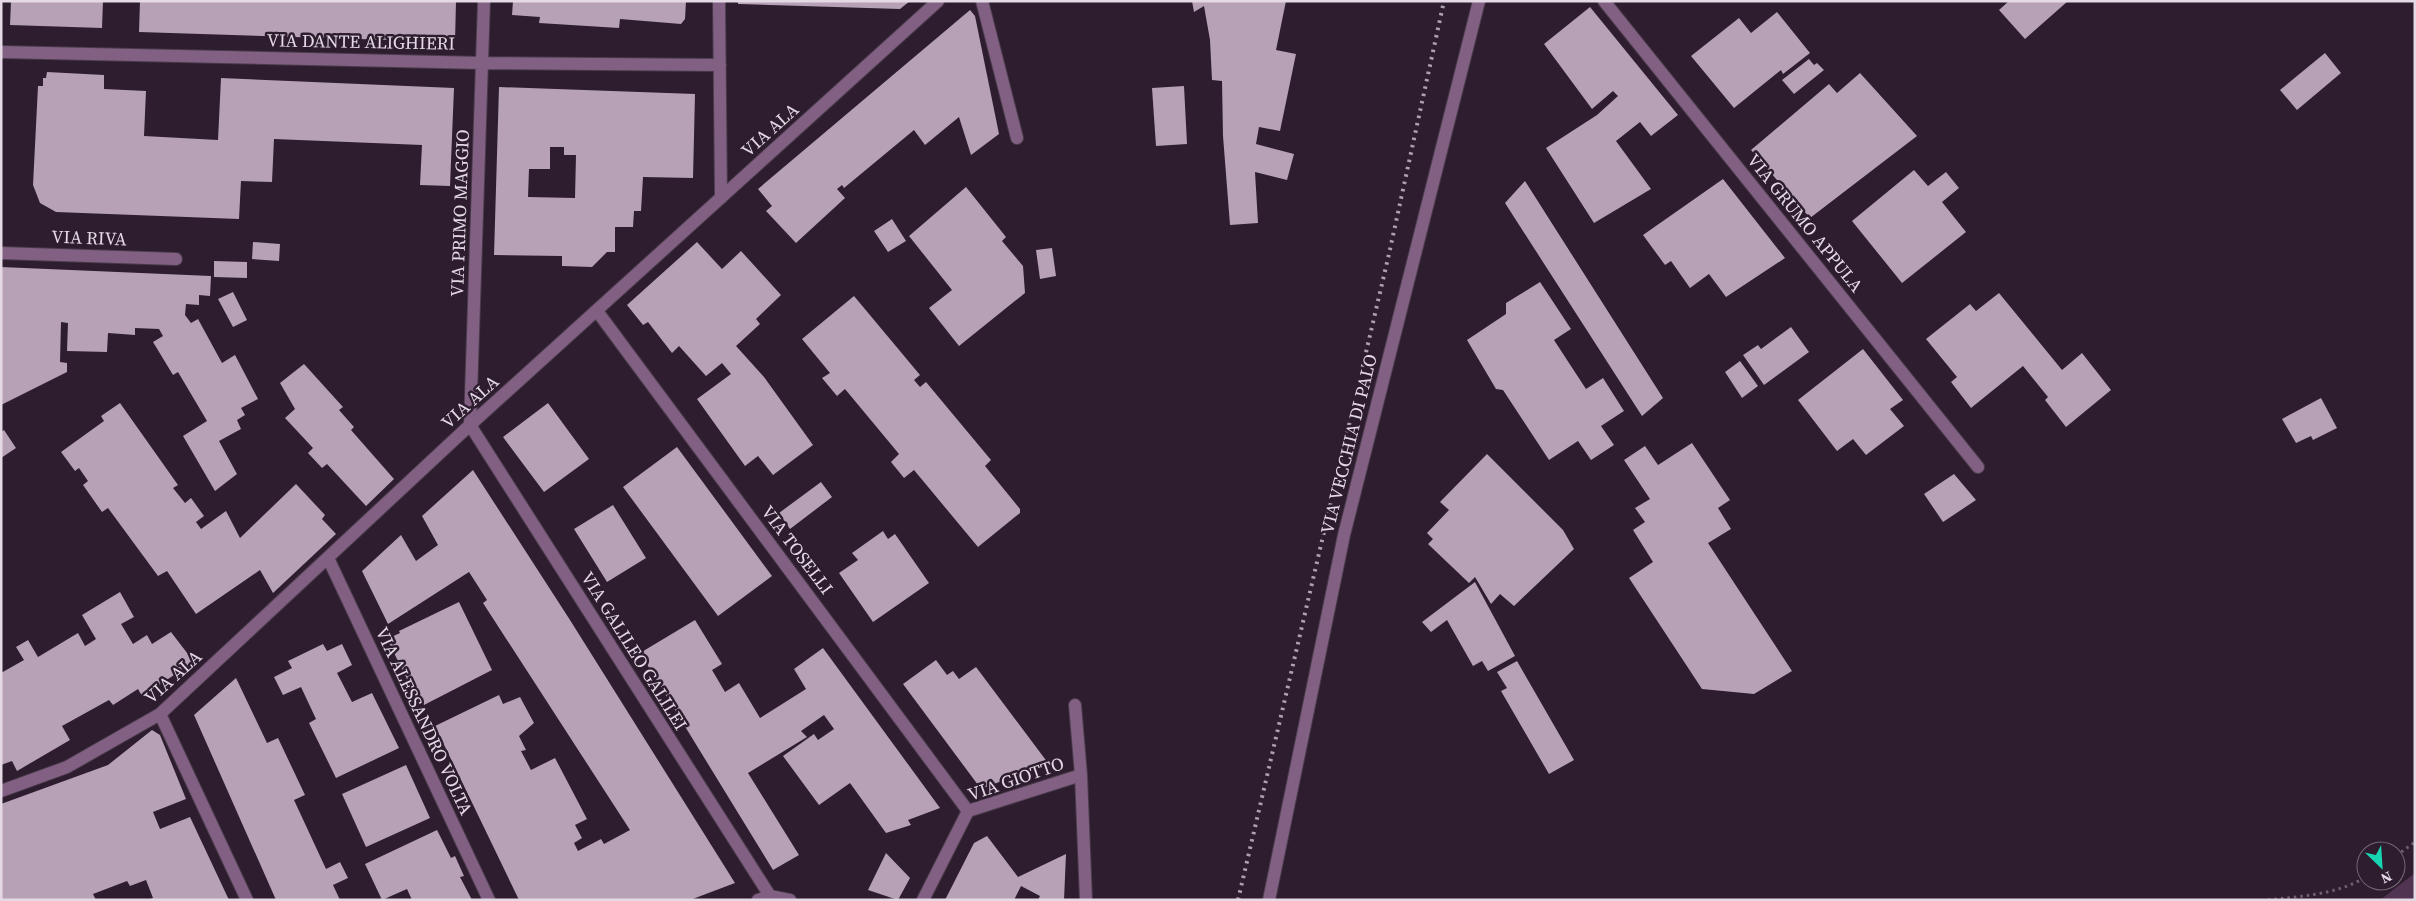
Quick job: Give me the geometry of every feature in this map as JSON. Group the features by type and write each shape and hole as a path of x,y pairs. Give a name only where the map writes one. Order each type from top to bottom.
{"street":[{"name":"VIA PRIMO MAGGIO","path":"470,425 484,1"},
{"path":"719,1 721,198"},
{"name":"VIA ALA","path":"1,791 67,767 160,714 470,425 938,1"},
{"path":"982,1 1017,138"},
{"name":"VIA VECCHIA DI PALO","path":"1269,900 1344,535 1479,1"},
{"name":"VIA GRUMO APPULA","path":"1604,1 1978,467"},
{"name":"VIA DANTE ALIGHIERI","path":"1,52 482,63 720,65"},
{"name":"VIA RIVA","path":"1,253 176,258"},
{"name":"VIA TOSELLI","path":"597,311 968,811"},
{"name":"VIA GALILEO GALILEI","path":"470,425 764,898"},
{"name":"VIA ALESSANDRO VOLTA","path":"328,558 490,900"},
{"path":"1075,706 1081,775 1086,900"},
{"path":"160,714 247,900"},
{"name":"VIA GIOTTO","path":"923,900 968,811 1081,775"},
{"path":"764,898 790,900"}],"path":[{"path":"2268,900 2329,892 2356,883"}],"shaded area":[{"path":"2415,873 2415,900 2380,900 2392,891 2406,891 2406,880"}],"building":[{"path":"11,1 103,1 102,28 10,25"},
{"path":"140,1 456,1 455,42 139,32"},
{"path":"513,1 686,1 685,19 681,24 620,19 619,28 539,23 540,17 512,15"},
{"path":"738,1 910,1 900,9 738,4"},
{"path":"1192,1 1286,1 1276,50 1296,54 1280,131 1259,127 1256,144 1294,154 1287,180 1255,172 1258,223 1230,225 1223,136 1222,81 1212,80 1210,40 1204,6 1194,12"},
{"path":"2009,1 2068,1 2025,39 1999,10"},
{"path":"1590,7 1678,115 1651,136 1640,122 1616,141 1651,189 1594,223 1546,148 1597,115 1618,96 1613,91 1592,109 1544,44"},
{"path":"970,10 975,16 999,134 971,155 959,117 925,145 914,130 844,188 842,185 837,189 845,198 796,243 766,211 772,206 758,189"},
{"path":"1777,12 1810,53 1783,74 1781,70 1734,108 1691,56 1739,18 1751,33"},
{"path":"2325,53 2341,73 2297,110 2280,90"},
{"path":"1809,59 1814,65 1817,63 1824,70 1794,94 1782,80"},
{"path":"47,72 104,75 104,89 146,91 144,136 218,140 221,78 454,88 450,186 420,185 422,145 274,139 272,182 241,181 239,219 56,212 40,203 33,185 38,86 43,86 43,78 46,78"},
{"path":"1860,73 1917,136 1810,218 1751,150 1829,84 1837,93"},
{"path":"1184,86 1187,144 1156,146 1152,88"},
{"path":"499,87 695,94 693,178 643,177 641,211 634,211 633,227 615,227 615,252 607,252 592,267 562,266 562,256 494,255","holes":["550,147 564,147 564,155 576,155 575,198 528,197 529,169 550,169"]},
{"path":"1914,170 1928,186 1946,172 1959,188 1942,202 1966,232 1902,283 1852,221"},
{"path":"1723,179 1785,258 1726,297 1709,274 1690,288 1671,261 1665,265 1643,235"},
{"path":"1525,181 1663,398 1642,416 1505,203"},
{"path":"966,187 1006,237 1002,241 1023,266 1025,293 959,346 929,308 952,290 909,236"},
{"path":"892,219 906,241 888,252 874,231"},
{"path":"253,242 280,244 279,261 252,259"},
{"path":"697,242 722,269 741,251 781,295 756,319 760,324 736,346 764,377 813,445 773,475 758,456 745,466 697,399 731,374 722,363 706,376 679,346 672,353 648,322 643,325 627,305"},
{"path":"1052,248 1056,276 1040,279 1036,250"},
{"path":"214,261 247,262 247,278 214,277"},
{"path":"1,267 211,276 210,296 199,295 199,305 186,304 185,315 191,323 198,319 222,363 235,355 258,399 241,408 245,415 237,420 241,429 219,441 237,474 215,491 183,436 207,421 178,372 173,375 153,342 163,336 159,329 135,328 135,335 108,333 107,352 67,351 68,323 61,322 60,362 67,363 67,372 1,405"},
{"path":"1540,282 1571,329 1554,340 1586,389 1603,378 1624,411 1601,426 1614,445 1591,460 1578,441 1549,460 1503,390 1496,389 1467,340 1506,314 1506,303"},
{"path":"233,292 247,320 233,327 218,299"},
{"path":"1999,293 2062,370 2082,353 2111,390 2066,427 2045,400 2048,397 2023,366 1971,408 1951,382 1957,377 1926,339 1970,304 1976,311"},
{"path":"854,296 920,375 914,380 920,387 926,382 991,460 985,466 1020,509 1020,513 978,547 914,470 904,478 891,462 899,454 845,389 837,396 822,378 830,373 802,339"},
{"path":"1791,327 1809,352 1764,385 1743,355 1758,345 1761,349"},
{"path":"1863,349 1903,400 1890,409 1904,426 1866,455 1853,439 1837,451 1798,400"},
{"path":"1740,361 1758,386 1742,398 1725,372"},
{"path":"304,364 343,407 339,410 354,427 351,430 394,479 366,506 327,464 322,468 308,453 313,448 285,418 295,409 280,383"},
{"path":"2321,398 2337,428 2313,440 2311,436 2296,443 2282,419"},
{"path":"120,403 178,485 173,488 185,503 191,498 204,516 196,522 201,529 226,511 240,538 296,484 325,515 322,519 336,534 273,593 260,570 196,614 167,571 158,576 108,508 102,512 83,485 88,481 79,468 75,471 61,452 104,421 101,416"},
{"path":"548,403 589,459 544,492 503,437"},
{"path":"4,430 16,448 1,458 1,432"},
{"path":"1692,443 1730,500 1718,508 1731,529 1708,543 1792,671 1754,694 1702,689 1629,578 1653,562 1633,530 1645,522 1635,508 1650,499 1624,460 1645,446 1658,465"},
{"path":"677,447 772,576 718,616 623,487"},
{"path":"1487,454 1563,530 1574,549 1514,606 1500,594 1491,604 1475,577 1469,583 1428,544 1433,539 1427,533 1449,510 1440,502"},
{"path":"473,470 570,620 735,883 690,900 519,900 435,726 499,695 503,704 520,697 534,723 519,736 526,750 521,751 531,770 555,758 587,819 575,825 582,838 574,843 578,851 601,839 604,844 630,830 483,603 487,600 469,572 388,624 362,571 401,535 416,561 438,545 422,516"},
{"path":"1954,474 1976,500 1943,522 1924,494"},
{"path":"821,482 832,497 790,529 779,513"},
{"path":"613,505 646,558 607,582 574,529"},
{"path":"883,531 888,539 895,534 929,583 873,622 839,573 858,560 852,553"},
{"path":"1475,582 1515,656 1488,671 1482,661 1473,666 1447,620 1431,632 1422,622"},
{"path":"120,592 134,617 121,624 133,644 147,635 152,644 171,632 194,662 142,696 138,689 113,705 109,700 62,726 70,740 17,771 12,761 1,765 1,673 24,660 16,647 28,640 38,657 78,633 85,646 96,639 82,615"},
{"path":"459,602 492,670 424,705 416,690 413,691 387,639 400,633 399,631"},
{"path":"695,620 722,664 712,670 725,692 739,683 760,718 806,689 794,669 823,648 940,808 908,820 911,825 886,833 850,783 819,805 783,756 814,734 818,740 834,729 824,715 801,731 807,737 748,773 799,855 773,870 640,653"},
{"path":"323,644 327,651 342,644 352,665 337,673 352,702 372,693 399,748 336,778 309,723 316,719 301,687 283,695 274,677 292,668 288,661"},
{"path":"936,660 947,675 953,671 959,679 976,667 1048,763 981,789 903,684"},
{"path":"1517,661 1574,760 1549,774 1501,691 1507,688 1497,672"},
{"path":"236,678 267,743 278,738 305,795 294,800 326,869 340,862 348,878 333,885 340,900 276,900 194,715"},
{"path":"152,730 160,735 186,799 153,812 160,829 190,817 229,900 148,900 153,898 146,880 130,886 127,881 93,894 96,900 1,900 1,804 108,765"},
{"path":"406,765 430,818 366,847 342,794"},
{"path":"437,830 451,858 455,856 464,876 460,877 472,900 412,900 407,889 382,900 365,864"},
{"path":"987,836 1018,877 1066,854 1064,900 1038,900 1040,896 1021,886 1014,900 945,900 974,843"},
{"path":"886,853 910,878 898,900 868,890"}],"railway":[{"path":"1238,900 1389,254 1444,1"}]}
